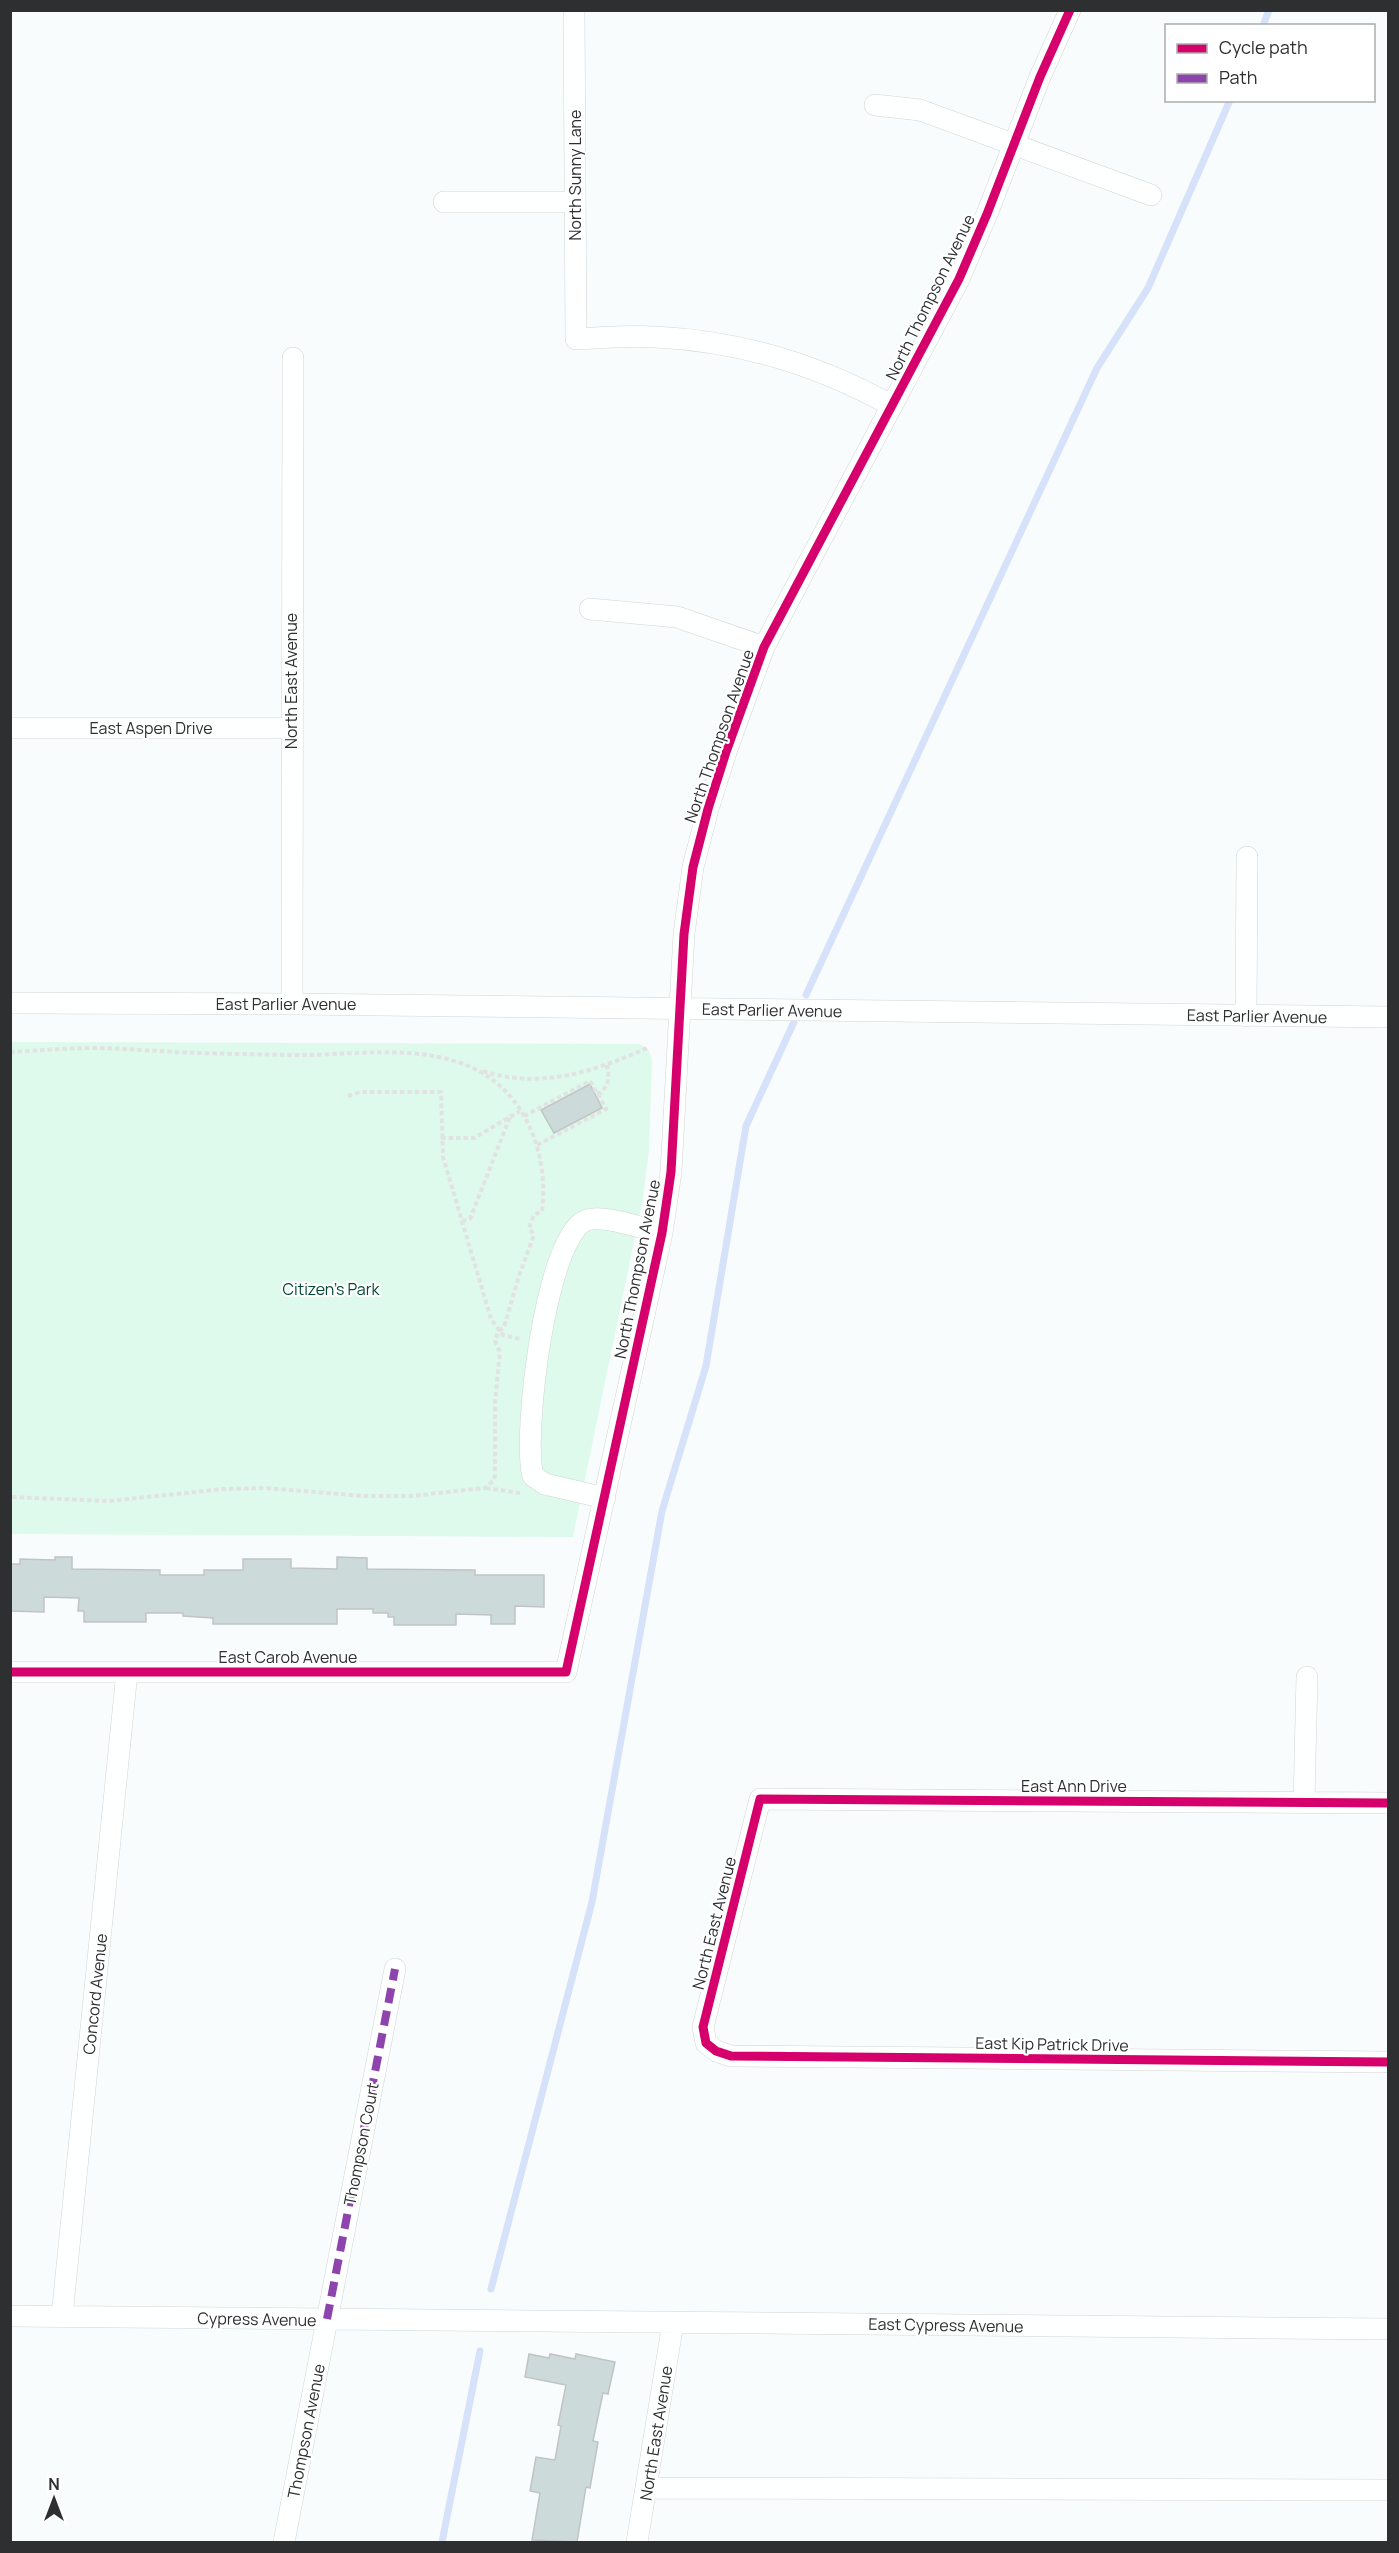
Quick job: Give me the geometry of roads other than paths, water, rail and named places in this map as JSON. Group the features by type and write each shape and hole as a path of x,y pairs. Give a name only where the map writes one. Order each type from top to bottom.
{"street":[{"name":"North Sunny Lane","path":"574,10 576,339 653,336 736,347 820,370 892,405"},
{"name":"North Thompson Avenue","path":"566,1672 662,1233 671,1172 684,934 693,867 723,761 764,647 959,279 1040,77 1070,10"},
{"path":"874,105 920,110 1151,195"},
{"path":"444,202 574,202"},
{"name":"North East Avenue","path":"292,358 292,1004"},
{"path":"590,609 677,617 764,647"},
{"name":"East Aspen Drive","path":"10,728 291,728"},
{"path":"1246,1016 1247,857"},
{"name":"East Parlier Avenue","path":"10,1003 292,1004 1389,1017"},
{"path":"605,1498 545,1484 533,1476 531,1410 546,1306 559,1262 572,1230 579,1224 588,1219 602,1219 662,1233"},
{"name":"East Carob Avenue","path":"10,1672 566,1672"},
{"name":"Concord Avenue","path":"62,2316 127,1672"},
{"path":"1304,1802 1306,1677"},
{"name":"North East Avenue","path":"716,2051 706,2043 703,2027 760,1799"},
{"name":"East Ann Drive","path":"760,1799 1389,1803"},
{"name":"Thompson Court","path":"327,2319 395,1970"},
{"name":"East Kip Patrick Drive","path":"716,2051 731,2056 1389,2062"},
{"name":"Cypress Avenue","path":"10,2316 504,2321"},
{"name":"Thompson Avenue","path":"284,2542 327,2319"},
{"name":"East Cypress Avenue","path":"504,2321 1389,2330"},
{"name":"North East Avenue","path":"638,2542 673,2323"},
{"path":"648,2488 1389,2490"}],"waterway":[{"path":"1264,24 1269,10"},
{"path":"806,995 1097,368 1148,288 1229,102"},
{"path":"491,2289 592,1902 662,1511 706,1366 746,1126 794,1022"},
{"path":"442,2542 480,2351"}],"park label":[{"name":"Citizen's Park","path":"331,1289"}]}
